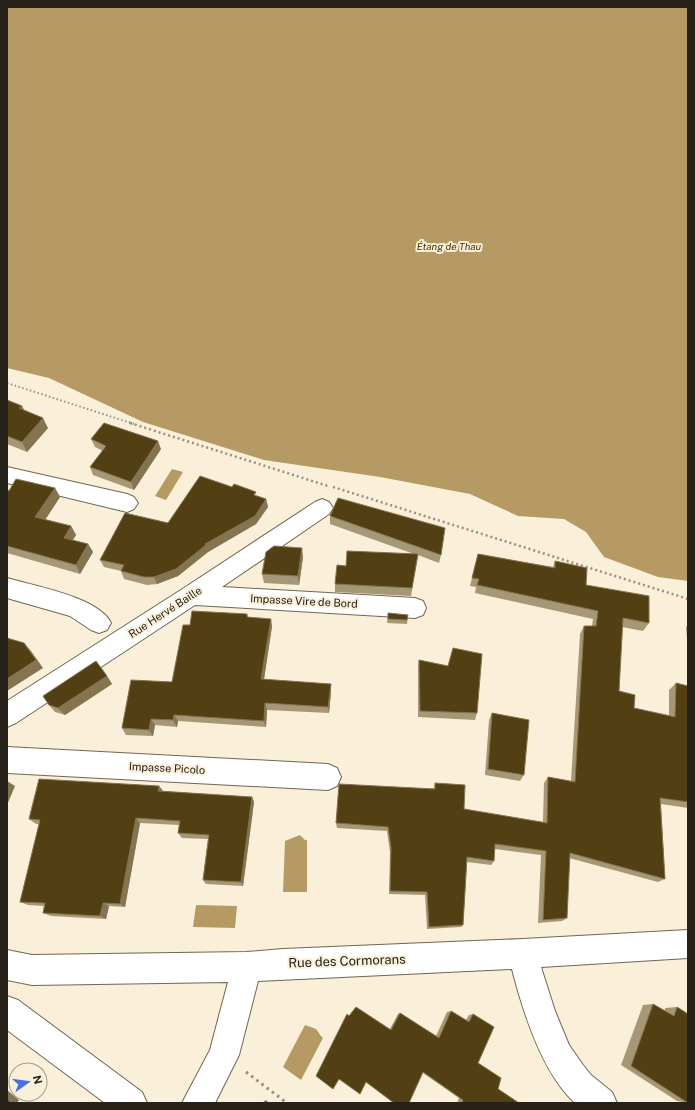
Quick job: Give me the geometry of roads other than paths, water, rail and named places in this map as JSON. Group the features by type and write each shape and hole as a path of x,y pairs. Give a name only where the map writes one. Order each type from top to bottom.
{"street":[{"path":"7,475 126,503"},
{"name":"Rue Hervé Baille","path":"7,714 192,595 322,508"},
{"path":"7,588 77,608 99,623"},
{"name":"Impasse Vire de Bord","path":"192,595 415,608"},
{"name":"Impasse Picolo","path":"7,760 328,777"},
{"name":"Rue des Cormorans","path":"7,965 32,970 247,967 283,964 523,954 688,944"},
{"path":"523,954 529,982 556,1052 570,1076 589,1095 601,1103"},
{"path":"198,1103 224,1055 247,967"},
{"path":"7,1011 131,1103"}],"water":[{"name":"Étang de Thau","path":"7,7 688,7 688,581 658,577 604,557 586,532 564,519 518,516 470,494 380,477 264,460 143,422 49,378 7,368"},
{"path":"172,469 183,472 166,500 155,496"},
{"path":"300,835 307,840 307,892 283,892 285,841"},
{"path":"196,905 237,906 235,928 193,927"},
{"path":"305,1025 316,1029 323,1038 301,1080 283,1067"}]}
